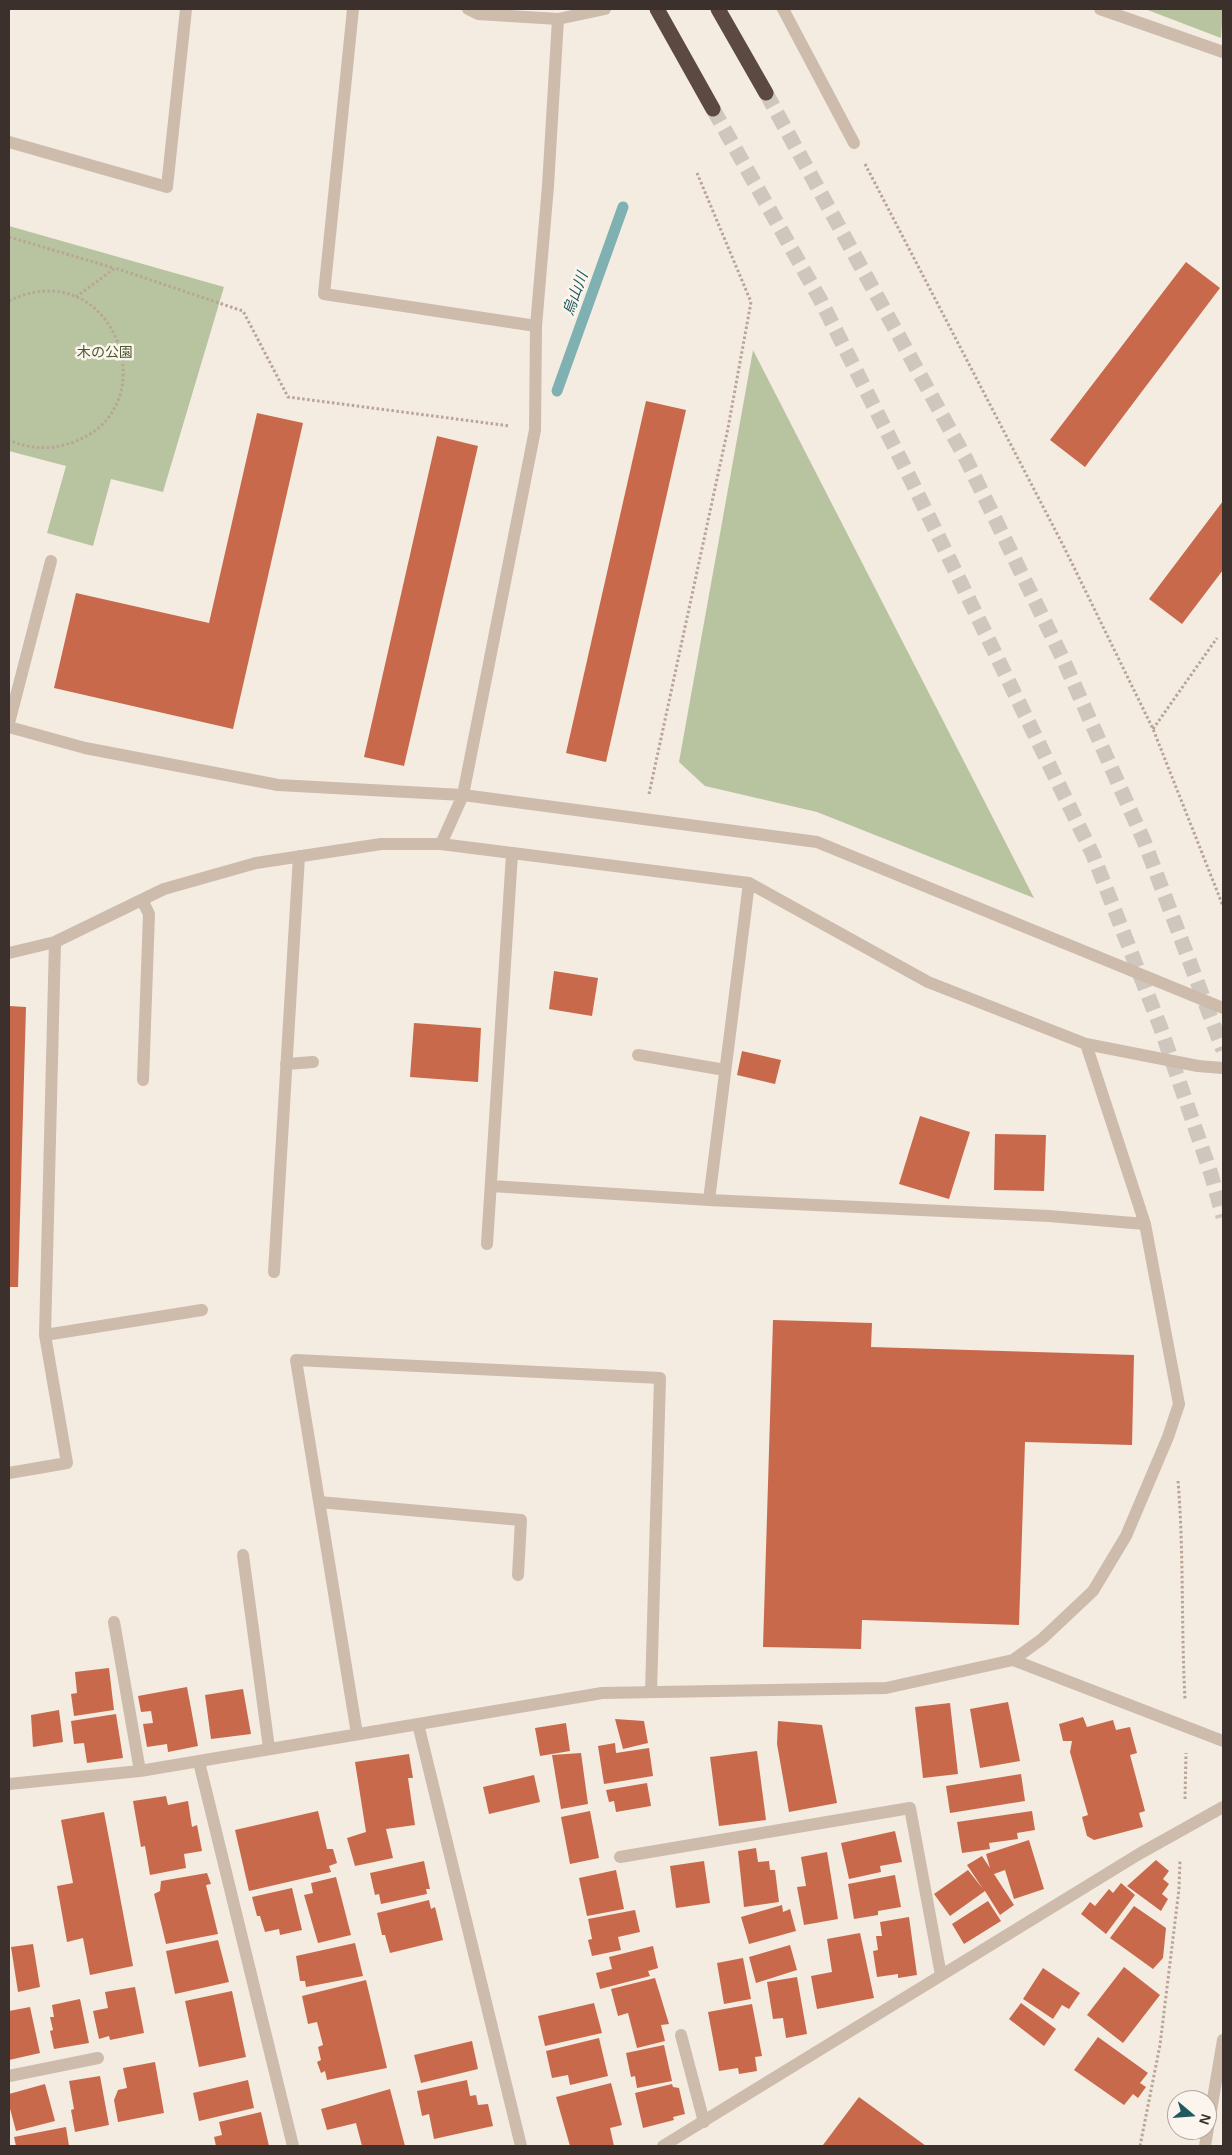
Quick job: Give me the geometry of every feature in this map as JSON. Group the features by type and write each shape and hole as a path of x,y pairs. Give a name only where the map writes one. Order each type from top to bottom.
{"highway":[{"path":"657,9 713,109"},
{"path":"718,9 766,93"}],"street":[{"path":"9,142 167,187 186,9"},
{"path":"353,9 324,294 536,326"},
{"path":"468,9 478,14 558,19 605,9"},
{"path":"783,9 854,143"},
{"path":"1100,9 1223,52"},
{"path":"441,844 463,795 535,430 536,326 548,186 558,19"},
{"path":"9,723 51,561"},
{"path":"9,727 84,748 278,785 463,795 817,842 1223,1008"},
{"path":"9,953 55,942 164,890 256,863 381,844 441,844 749,883 928,982 1086,1044 1198,1066 1223,1068"},
{"path":"487,1244 512,854"},
{"path":"274,1272 299,856"},
{"path":"709,1200 749,883"},
{"path":"142,900 149,914 143,1080"},
{"path":"9,1473 67,1463 46,1335 55,942"},
{"path":"9,1784 140,1771 199,1762 269,1748 602,1692 886,1688 1013,1660 1042,1639 1093,1591 1126,1536 1168,1437 1179,1404 1145,1224 1086,1044"},
{"path":"638,1055 726,1070"},
{"path":"286,1064 313,1062"},
{"path":"490,1186 709,1200 1049,1216 1145,1224"},
{"path":"46,1335 202,1310"},
{"path":"357,1734 296,1360 660,1378 651,1692"},
{"path":"319,1502 521,1520 518,1575"},
{"path":"244,1555 269,1748"},
{"path":"114,1622 140,1771"},
{"path":"1013,1660 1223,1741"},
{"path":"418,1724 521,2146"},
{"path":"199,1762 293,2146"},
{"path":"663,2146 941,1975 1184,1828 1223,1807"},
{"path":"620,1857 910,1808 941,1975"},
{"path":"681,2035 704,2122"},
{"path":"1205,2146 1223,2040"},
{"path":"9,2076 98,2058"}],"path":[{"path":"854,143 1064,547 1152,729 1223,906"},
{"path":"644,819 728,428 751,302 697,173"},
{"path":"9,237 115,268 243,311 288,397 535,430"},
{"path":"76,297 115,268"},
{"path":"9,301 24,294 50,291 76,297 98,310 114,330 123,354 124,379 117,403 103,424 82,439 58,448 33,448 9,440"},
{"path":"1152,729 1217,638"},
{"path":"1140,2146 1160,2045 1179,1889 1184,1828 1187,1727 1182,1640 1181,1518 1178,1480"}],"green space":[{"path":"1145,9 1223,9 1221,38"},
{"name":"木の公園","path":"9,226 224,287 163,492 111,479 93,546 47,533 66,466 9,451"},
{"path":"753,350 1034,898 817,812 705,786 679,762"}],"building":[{"path":"1186,262 1220,288 1085,467 1050,440"},
{"path":"646,401 686,410 606,762 566,753"},
{"path":"257,413 303,423 233,729 54,688 76,593 209,623"},
{"path":"437,436 478,446 404,766 364,757"},
{"path":"1223,501 1223,570 1182,624 1149,599"},
{"path":"554,971 598,978 592,1016 549,1009"},
{"path":"9,1006 26,1007 18,1287 9,1287"},
{"path":"414,1023 481,1028 478,1082 410,1077"},
{"path":"742,1051 781,1060 775,1084 737,1075"},
{"path":"920,1116 970,1132 949,1199 899,1184"},
{"path":"995,1134 1046,1135 1044,1191 994,1190"},
{"path":"773,1320 872,1323 871,1347 1134,1355 1132,1445 1025,1442 1019,1625 862,1620 861,1649 763,1647"},
{"path":"109,1668 114,1710 74,1716 71,1694 77,1693 75,1672"},
{"path":"187,1687 198,1746 168,1752 167,1744 147,1747 143,1724 153,1723 151,1711 141,1712 138,1696"},
{"path":"243,1689 251,1734 211,1739 205,1695"},
{"path":"1008,1702 1020,1761 980,1768 970,1709"},
{"path":"950,1703 958,1774 923,1778 915,1707"},
{"path":"59,1710 63,1742 33,1747 31,1715"},
{"path":"116,1714 123,1758 87,1763 84,1743 74,1744 71,1721"},
{"path":"1083,1717 1087,1727 1113,1720 1116,1730 1130,1727 1137,1753 1130,1755 1145,1811 1139,1813 1143,1827 1094,1840 1087,1836 1082,1817 1088,1815 1070,1752 1072,1741 1063,1741 1059,1724"},
{"path":"615,1719 644,1721 648,1743 623,1749"},
{"path":"778,1721 822,1725 837,1803 789,1812 777,1744"},
{"path":"566,1723 570,1751 540,1756 535,1728"},
{"path":"615,1743 616,1753 649,1748 653,1776 604,1784 598,1746"},
{"path":"757,1751 766,1820 719,1826 710,1757"},
{"path":"581,1753 588,1804 561,1809 552,1755"},
{"path":"409,1754 413,1778 408,1778 415,1825 386,1829 393,1858 355,1866 347,1838 366,1832 355,1762"},
{"path":"1021,1774 1025,1801 950,1813 946,1786"},
{"path":"534,1775 540,1802 489,1814 483,1787"},
{"path":"647,1783 651,1806 616,1812 614,1801 609,1802 606,1790"},
{"path":"166,1796 168,1805 188,1801 192,1827 197,1825 202,1851 184,1854 186,1868 150,1875 145,1846 141,1847 133,1801"},
{"path":"318,1811 327,1849 333,1849 337,1863 329,1866 331,1872 249,1891 235,1830"},
{"path":"590,1811 599,1858 570,1864 561,1817"},
{"path":"1032,1811 1035,1830 1017,1833 1018,1839 989,1843 990,1849 962,1853 957,1822"},
{"path":"104,1812 133,1966 90,1975 83,1938 67,1942 57,1886 73,1883 61,1820"},
{"path":"895,1831 902,1862 880,1866 881,1872 849,1879 841,1843"},
{"path":"1029,1840 1044,1889 1014,1899 1005,1870 994,1874 1014,1905 1000,1915 985,1891 950,1916 934,1894 968,1870 983,1889 967,1865 982,1856 990,1868 986,1854"},
{"path":"756,1848 758,1862 769,1861 770,1870 775,1870 779,1902 744,1907 738,1851"},
{"path":"827,1852 838,1919 804,1925 797,1887 806,1886 801,1857"},
{"path":"1156,1860 1169,1871 1163,1879 1169,1884 1162,1894 1168,1899 1161,1911 1127,1886"},
{"path":"424,1861 430,1889 426,1889 427,1894 381,1904 379,1894 375,1895 370,1873"},
{"path":"704,1861 710,1903 676,1908 670,1866"},
{"path":"616,1870 624,1909 587,1916 579,1878"},
{"path":"207,1873 211,1884 206,1885 218,1934 166,1944 154,1894 160,1891 161,1881"},
{"path":"895,1875 901,1907 878,1911 878,1915 854,1919 848,1884"},
{"path":"336,1877 351,1935 318,1943 304,1895 313,1893 311,1883"},
{"path":"1121,1883 1135,1895 1106,1934 1081,1914 1090,1902 1095,1906 1109,1889 1113,1893"},
{"path":"292,1888 302,1930 280,1935 279,1929 265,1932 260,1916 257,1916 252,1897"},
{"path":"429,1900 431,1909 435,1907 443,1940 390,1953 385,1935 382,1935 377,1913"},
{"path":"988,1901 1001,1921 964,1944 952,1924"},
{"path":"782,1905 783,1912 790,1909 796,1931 749,1944 741,1917"},
{"path":"1134,1906 1166,1928 1163,1958 1153,1969 1110,1938"},
{"path":"635,1910 640,1932 618,1937 621,1950 592,1956 588,1940 592,1939 588,1919"},
{"path":"909,1917 917,1975 898,1978 898,1974 877,1977 873,1951 878,1950 876,1936 882,1936 880,1922"},
{"path":"860,1933 874,1998 817,2009 811,1976 832,1972 827,1939"},
{"path":"218,1940 229,1982 175,1994 166,1951"},
{"path":"355,1943 363,1976 306,1987 305,1981 300,1981 296,1956"},
{"path":"33,1944 40,1987 18,1992 11,1947"},
{"path":"790,1945 797,1970 756,1983 749,1957"},
{"path":"653,1946 658,1968 648,1971 650,1976 600,1989 596,1973 612,1969 609,1957"},
{"path":"743,1958 751,1999 724,2004 717,1963"},
{"path":"1124,1967 1160,1995 1123,2043 1087,2015"},
{"path":"1043,1968 1080,1993 1069,2009 1062,2005 1053,2019 1023,1999"},
{"path":"797,1977 807,2034 786,2038 783,2018 773,2019 767,1982"},
{"path":"655,1978 669,2024 661,2025 665,2041 637,2048 628,2013 618,2016 611,1989"},
{"path":"366,1980 387,2068 327,2080 325,2071 321,2073 317,2062 321,2060 318,2047 323,2045 317,2022 308,2024 302,1996"},
{"path":"135,1987 144,2033 110,2040 109,2036 99,2039 93,2011 108,2008 105,1992"},
{"path":"232,1991 246,2057 199,2067 185,2001"},
{"path":"80,1999 89,2043 54,2049 50,2031 53,2030 50,2017 54,2017 52,2005"},
{"path":"594,2003 602,2033 545,2046 538,2016"},
{"path":"1021,2003 1056,2029 1044,2046 1009,2019"},
{"path":"752,2004 762,2056 755,2057 757,2071 739,2074 738,2068 719,2071 708,2012"},
{"path":"30,2007 40,2053 9,2060 9,2011"},
{"path":"1098,2037 1148,2073 1140,2083 1146,2087 1138,2098 1133,2094 1124,2105 1074,2070"},
{"path":"599,2038 608,2076 570,2085 568,2075 552,2078 546,2051"},
{"path":"472,2041 478,2069 421,2083 414,2055"},
{"path":"664,2045 672,2081 637,2088 635,2076 631,2077 626,2053"},
{"path":"155,2062 164,2113 118,2122 114,2100 118,2090 127,2088 123,2068"},
{"path":"100,2076 109,2125 75,2132 71,2110 74,2109 69,2081"},
{"path":"248,2080 254,2108 199,2121 193,2093"},
{"path":"467,2080 470,2096 476,2095 478,2105 488,2104 493,2126 434,2139 429,2114 422,2116 417,2091"},
{"path":"611,2083 622,2125 610,2128 614,2146 570,2146 556,2097"},
{"path":"45,2084 55,2121 16,2131 9,2105 9,2094"},
{"path":"672,2084 673,2087 679,2088 685,2114 673,2117 674,2120 643,2128 635,2093"},
{"path":"390,2089 405,2146 362,2146 356,2123 327,2130 321,2109"},
{"path":"859,2097 926,2146 823,2145"},
{"path":"261,2112 269,2146 216,2146 214,2137 222,2135 219,2122"},
{"path":"66,2127 69,2146 16,2146 14,2137"}],"waterway":[{"name":"烏山川","path":"557,391 623,207"}],"tunnel":[{"path":"766,93 966,459 1062,657 1144,841 1223,1050"},
{"path":"713,109 821,301 912,482 1093,855 1160,1026 1211,1174 1223,1217"}]}
